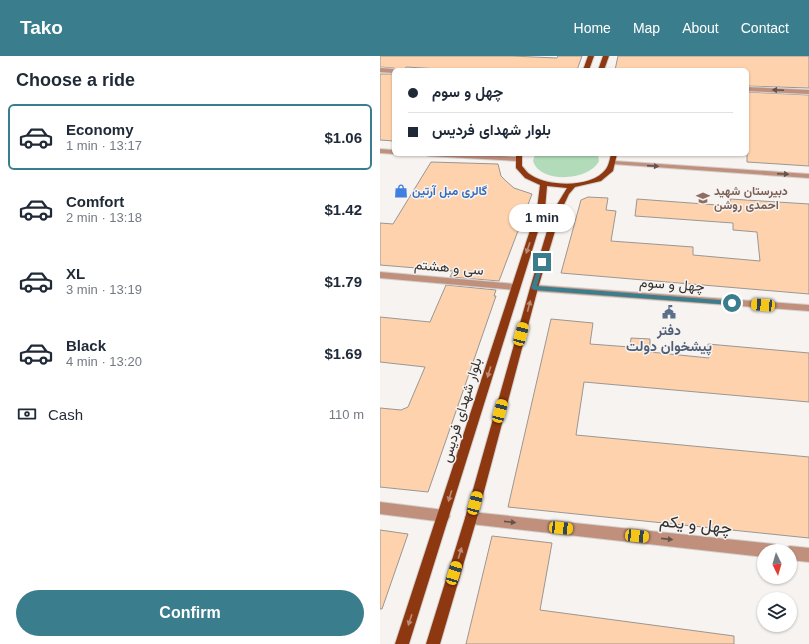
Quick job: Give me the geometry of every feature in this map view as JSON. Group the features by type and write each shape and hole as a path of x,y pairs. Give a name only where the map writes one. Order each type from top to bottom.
{"main road":[{"path":"587,68 591,56"},
{"path":"603,68 606,56"},
{"path":"518,156 518,167 525,175 544,184 573,186 600,178 609,171 614,163 614,156"},
{"name":"بلوار شهدای فردیس","path":"402,644 541,209 544,184"},
{"path":"433,644 471,518 534,288 557,211 566,193 573,186"}],"street":[{"path":"380,70 392,71"},
{"path":"749,89 809,92"},
{"path":"380,151 392,152"},
{"path":"614,163 809,176"},
{"name":"سی و هشتم","path":"380,275 515,287"},
{"name":"چهل و سوم","path":"534,288 809,308"},
{"path":"380,508 444,516"},
{"name":"چهل و یکم","path":"471,518 757,549"},
{"path":"797,554 809,555"}],"green space":[{"path":"534,156 598,156 599,161 594,168 585,173 565,177 545,174 537,168 533,161"}],"building":[{"path":"380,56 512,56 557,58 558,56 582,56 578,68 380,67"},
{"path":"618,56 809,56 809,88 749,86 749,68 615,68"},
{"path":"380,74 392,74 392,141 380,140"},
{"path":"749,92 809,95 809,166 747,162 747,156 749,156"},
{"path":"431,162 498,164 501,176 506,181 514,188 532,194 499,281 450,277 453,271 380,265 380,223 393,224"},
{"path":"588,197 608,198 606,210 616,211 611,241 693,247 693,255 760,261 757,232 733,230 733,223 635,216 637,199 731,206 730,199 809,204 809,294 561,273 581,200"},
{"path":"446,285 496,290 494,296 496,296 428,492 380,487 380,408 401,410 408,407 425,367 380,362 380,317 430,322"},
{"path":"551,319 593,323 590,344 630,347 631,338 650,339 650,352 709,358 708,344 809,353 809,402 584,382 576,435 809,457 809,538 508,507"},
{"path":"380,530 408,534 382,609 380,609"},
{"path":"492,536 552,543 540,610 734,636 734,644 466,644"}],"place":[{"name":"گالری مبل آرتین","path":"401,191"},
{"name":"دبیرستان شهید احمدی روشن","path":"703,198"},
{"name":"دفتر پیشخوان دولت","path":"669,312"}],"route":[{"path":"542,262 534,288 732,303"}]}
